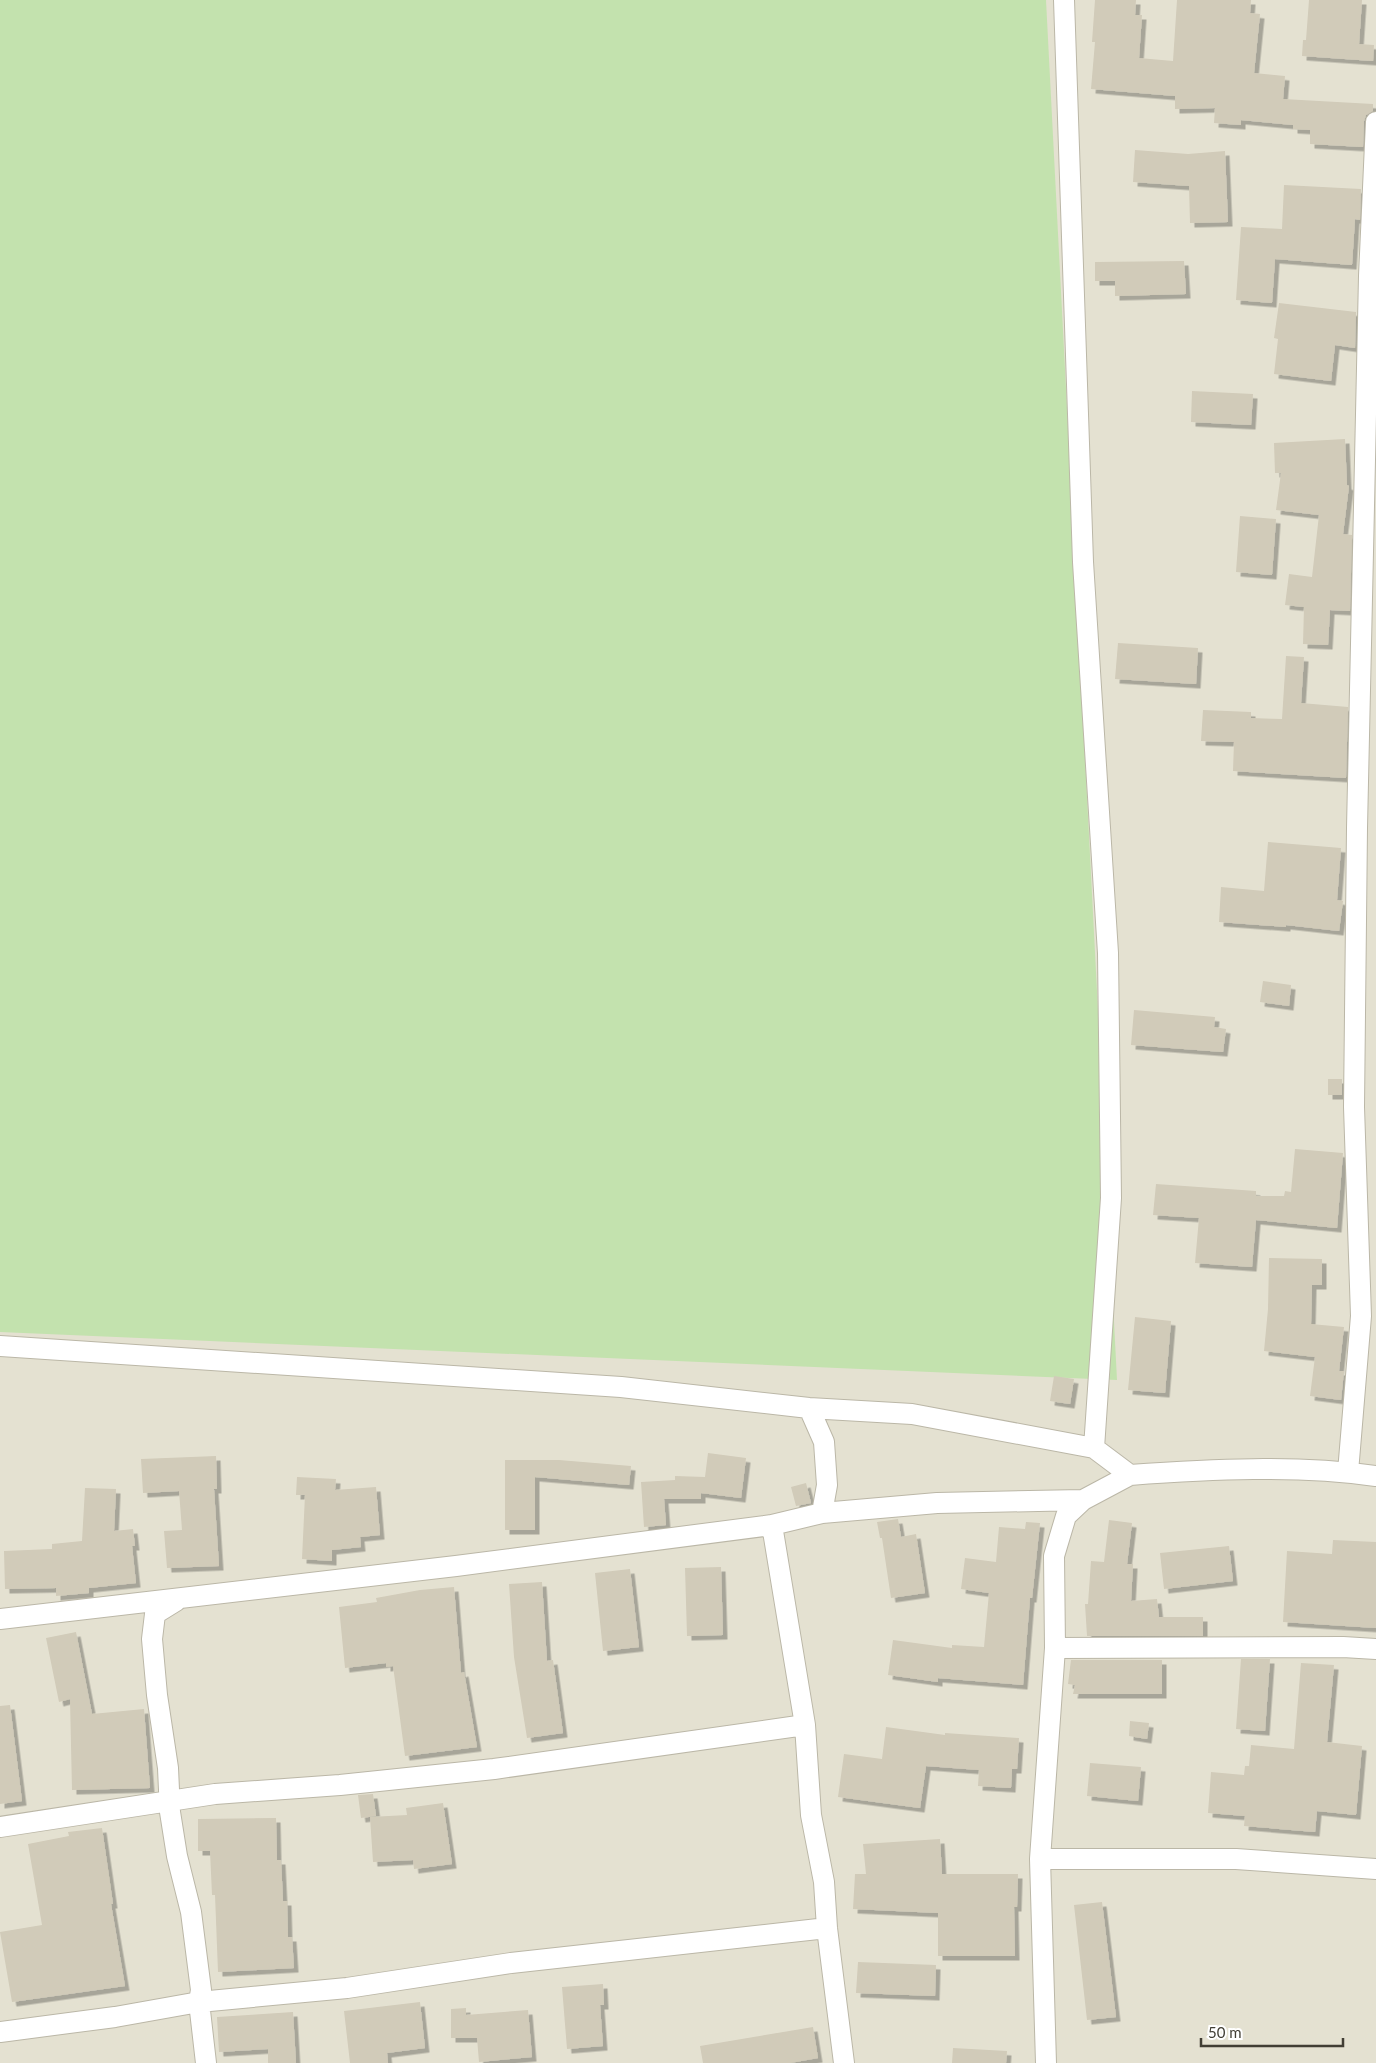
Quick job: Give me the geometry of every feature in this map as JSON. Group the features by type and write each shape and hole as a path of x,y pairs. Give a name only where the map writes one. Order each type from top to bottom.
{"street":[{"path":"1064,0 1083,562 1108,953 1111,1198 1094,1448"},
{"path":"1348,1472 1361,1316 1354,1107 1357,848 1370,276 1376,122"},
{"path":"0,1346 621,1387 809,1408 912,1414 1094,1448 1130,1475"},
{"path":"809,1408 824,1442 827,1485 822,1513"},
{"path":"1046,2063 1040,1859 1055,1648 1054,1556 1066,1516 1083,1500 1130,1475 1223,1471 1348,1472 1376,1476"},
{"path":"0,1619 456,1566 772,1525 822,1513 937,1503 1083,1500"},
{"path":"772,1525 805,1725 811,1815 824,1882 827,1928 844,2063"},
{"path":"180,1598 155,1614 152,1638 157,1695 168,1768 169,1802 177,1856 191,1912 201,1990 199,2002 206,2063"},
{"path":"1055,1648 1343,1647 1376,1650"},
{"path":"0,1826 215,1794 340,1785 494,1769 805,1725"},
{"path":"1040,1859 1236,1859 1376,1869"},
{"path":"0,2032 115,2017 199,2002 347,1988 511,1963 827,1928"}],"shaded area":[{"path":"0,0 1376,0 1376,2063 0,2063"}],"green space":[{"path":"0,0 1046,0 1117,1380 0,1332"}],"building":[{"path":"1095,0 1136,0 1135,15 1142,15 1139,58 1173,61 1177,0 1251,0 1250,13 1260,14 1254,73 1285,76 1283,99 1373,104 1373,111 1366,115 1364,121 1363,147 1310,144 1310,130 1293,129 1293,125 1241,120 1241,125 1214,123 1215,108 1175,109 1175,96 1091,89 1095,42 1092,42"},
{"path":"1309,0 1362,0 1359,44 1374,45 1373,61 1302,56 1303,40 1306,40"},
{"path":"1135,150 1188,154 1225,151 1228,222 1190,223 1189,186 1133,182"},
{"path":"1284,185 1361,189 1360,220 1355,219 1352,265 1275,259 1272,303 1236,300 1241,227 1282,229"},
{"path":"1184,261 1186,294 1115,296 1115,281 1095,281 1095,262"},
{"path":"1279,303 1356,312 1355,348 1335,345 1331,381 1274,374 1278,339 1274,338"},
{"path":"1192,391 1253,394 1251,425 1191,422"},
{"path":"1345,439 1347,485 1349,486 1343,534 1352,535 1350,611 1330,610 1328,645 1303,644 1304,607 1285,605 1289,574 1312,577 1319,515 1276,510 1281,473 1275,473 1274,443"},
{"path":"1240,516 1276,519 1272,575 1236,572"},
{"path":"1118,643 1198,648 1196,684 1115,679"},
{"path":"1286,656 1304,657 1301,703 1348,707 1346,778 1233,771 1234,742 1201,741 1203,710 1251,712 1251,718 1282,719"},
{"path":"1268,842 1341,848 1337,900 1343,901 1339,931 1286,925 1286,927 1219,922 1221,887 1264,891"},
{"path":"1263,981 1291,985 1289,1006 1260,1002"},
{"path":"1134,1010 1215,1017 1214,1027 1226,1029 1223,1052 1131,1045"},
{"path":"1328,1079 1342,1079 1342,1095 1328,1095"},
{"path":"1295,1149 1343,1153 1337,1228 1256,1220 1252,1267 1195,1263 1199,1218 1153,1215 1156,1184 1256,1191 1256,1196 1284,1196 1285,1191 1291,1192"},
{"path":"1269,1258 1322,1259 1322,1285 1312,1285 1311,1324 1344,1327 1339,1371 1344,1371 1341,1400 1310,1396 1315,1357 1264,1351 1268,1309"},
{"path":"1135,1317 1171,1321 1165,1393 1128,1390"},
{"path":"1054,1376 1074,1379 1070,1404 1050,1401"},
{"path":"708,1453 746,1458 741,1498 701,1493 701,1499 664,1499 666,1525 644,1527 641,1482 675,1480 675,1476 705,1477"},
{"path":"216,1456 217,1489 214,1489 219,1566 167,1568 164,1531 182,1530 179,1491 143,1493 141,1459"},
{"path":"505,1460 559,1460 631,1466 629,1485 535,1477 535,1530 505,1530"},
{"path":"297,1477 336,1479 335,1490 376,1487 380,1535 360,1537 361,1547 332,1550 332,1561 302,1559 305,1495 296,1495"},
{"path":"806,1483 811,1503 796,1506 791,1487"},
{"path":"85,1488 116,1489 114,1531 133,1529 135,1546 132,1546 136,1583 89,1588 89,1593 56,1596 56,1588 5,1589 4,1551 52,1549 52,1544 82,1541"},
{"path":"898,1519 901,1537 916,1534 925,1593 891,1598 882,1538 880,1538 877,1522"},
{"path":"1109,1520 1132,1523 1127,1564 1133,1564 1131,1601 1157,1599 1159,1617 1203,1617 1203,1636 1087,1636 1085,1604 1088,1604 1091,1561 1104,1562"},
{"path":"1026,1522 1040,1523 1032,1598 1030,1598 1023,1685 938,1678 938,1682 888,1675 893,1640 952,1648 952,1645 984,1647 989,1593 961,1589 965,1558 996,1562 999,1527 1025,1529"},
{"path":"1333,1540 1376,1542 1376,1628 1283,1622 1287,1551 1332,1554"},
{"path":"1229,1546 1233,1581 1164,1589 1160,1553"},
{"path":"721,1567 723,1635 687,1636 685,1568"},
{"path":"630,1569 639,1647 603,1651 595,1573"},
{"path":"542,1582 547,1661 553,1660 563,1733 527,1738 514,1657 509,1584"},
{"path":"454,1587 461,1673 464,1672 477,1747 405,1756 393,1666 386,1667 386,1663 345,1668 339,1607 377,1602 376,1598 420,1590"},
{"path":"76,1632 92,1714 144,1709 150,1788 72,1790 70,1699 59,1702 46,1638"},
{"path":"1241,1659 1270,1659 1265,1731 1236,1729"},
{"path":"1071,1660 1162,1660 1162,1694 1073,1694 1075,1685 1068,1684"},
{"path":"1301,1663 1334,1665 1327,1742 1362,1746 1356,1815 1317,1811 1315,1832 1244,1826 1245,1816 1208,1813 1211,1772 1244,1775 1245,1766 1249,1766 1251,1745 1294,1749"},
{"path":"10,1705 22,1801 0,1804 0,1706"},
{"path":"1130,1721 1149,1723 1147,1739 1129,1736"},
{"path":"886,1727 945,1735 945,1733 1019,1738 1017,1769 1012,1769 1011,1788 978,1786 979,1770 926,1766 920,1808 838,1797 844,1754 882,1759"},
{"path":"1090,1763 1141,1767 1138,1801 1087,1796"},
{"path":"373,1794 376,1816 361,1818 358,1795"},
{"path":"443,1803 452,1864 414,1869 413,1860 373,1862 370,1817 407,1815 406,1808"},
{"path":"276,1818 277,1860 281,1860 283,1901 287,1901 288,1937 292,1937 294,1968 218,1972 215,1895 212,1895 210,1851 198,1851 198,1819"},
{"path":"102,1828 113,1904 111,1904 125,1986 12,2002 0,1932 42,1925 28,1844 69,1836 68,1832"},
{"path":"940,1839 942,1874 1018,1874 1017,1907 1014,1907 1015,1956 938,1956 938,1913 853,1909 855,1874 866,1874 863,1844"},
{"path":"1102,1902 1116,2017 1087,2020 1074,1905"},
{"path":"858,1962 936,1965 935,1996 856,1993"},
{"path":"603,1984 604,2005 600,2005 603,2046 567,2049 562,1987"},
{"path":"420,2002 425,2048 387,2053 388,2063 350,2063 344,2011"},
{"path":"466,2008 466,2015 528,2010 532,2057 479,2062 477,2038 451,2038 451,2009"},
{"path":"293,2012 296,2063 268,2063 268,2049 219,2052 217,2017"},
{"path":"813,2027 818,2058 790,2063 703,2063 700,2046"},
{"path":"953,2048 1007,2051 1006,2063 952,2063"}]}
